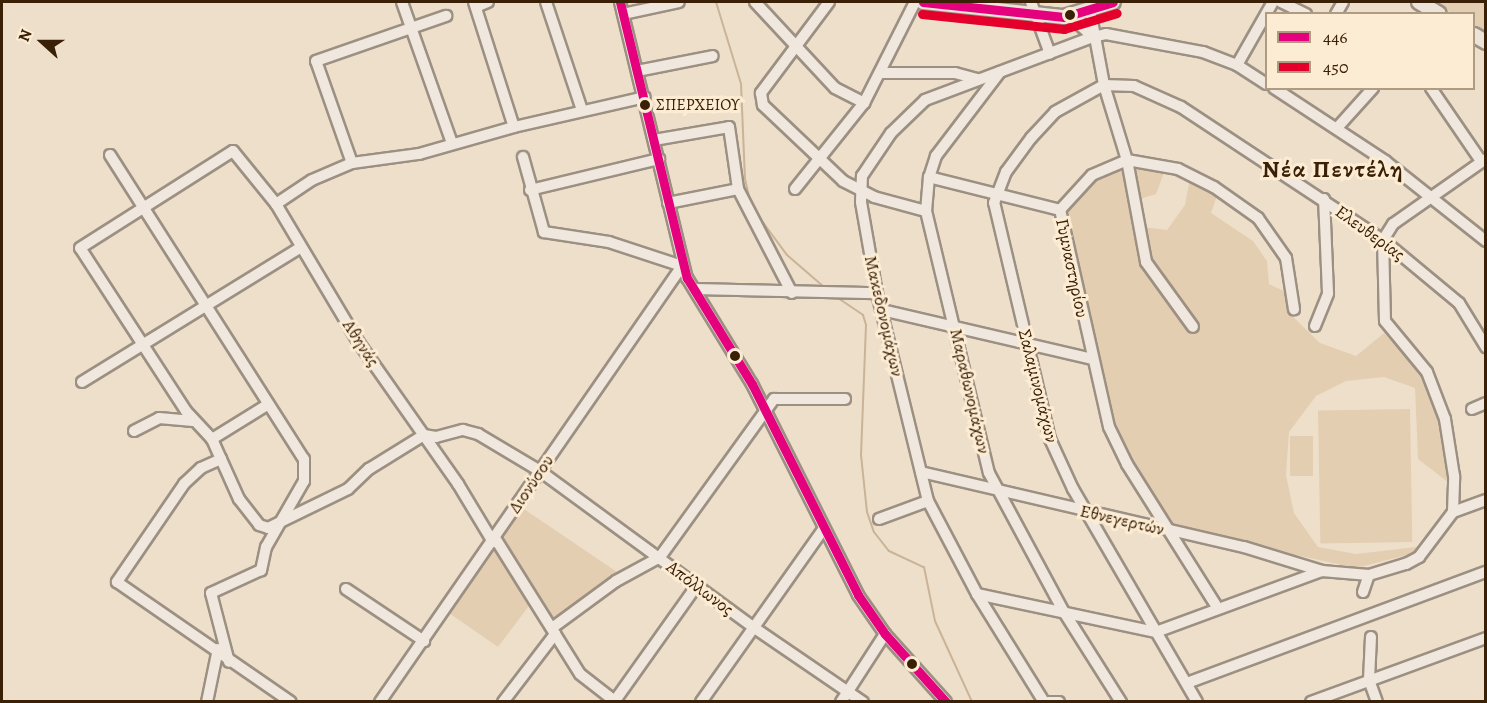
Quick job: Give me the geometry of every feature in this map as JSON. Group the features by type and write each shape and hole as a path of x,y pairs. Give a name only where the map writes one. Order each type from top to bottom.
{"main road":[{"path":"923,2 1084,12 1113,2"},
{"path":"1419,2 1434,12"}],"street":[{"path":"402,2 452,143"},
{"path":"488,2 475,4 514,127"},
{"path":"546,2 582,110"},
{"path":"620,2 645,97 682,266 731,345 858,595 885,634 946,702"},
{"path":"623,14 679,2"},
{"path":"755,2 835,88 864,103"},
{"path":"829,2 795,44 762,93 763,105 819,160 860,191 926,211"},
{"path":"795,189 864,103 915,2"},
{"path":"1281,2 1302,12"},
{"path":"1033,8 1050,54"},
{"path":"1084,12 1081,26 1093,37 1104,85 1127,160 1146,262 1193,327"},
{"path":"352,163 316,61 446,16"},
{"path":"1237,65 1265,16"},
{"path":"1093,37 1106,34 1171,44 1237,65 1265,83"},
{"name":"Μακεδονομάχων","path":"1046,702 977,594 928,501 877,293 860,191 865,168 913,110 925,100 1093,37"},
{"path":"637,71 713,56"},
{"name":"Μαραθωνομάχων","path":"1001,70 945,142 929,177 926,211 989,473 997,491 1049,578 1064,612 1121,702"},
{"path":"881,73 955,73 978,79"},
{"name":"Σαλαμινομάχων","path":"1104,85 1054,112 1012,162 996,193 994,213 1050,439 1087,511 1197,702"},
{"name":"Ελευθερίας","path":"1104,85 1134,86 1181,107 1324,199 1383,240 1459,303 1485,347"},
{"path":"1279,90 1337,128 1429,195 1485,241"},
{"path":"1337,128 1371,90"},
{"path":"1432,90 1483,160 1429,195 1393,224 1383,240 1385,321 1427,372 1445,419 1454,476 1453,512"},
{"path":"276,204 312,180 352,163 382,162 582,110 645,97"},
{"path":"654,140 729,127 738,189 792,293"},
{"name":"Αθηνάς","path":"143,208 228,153 239,153 276,204 300,248 580,674 615,701"},
{"path":"110,155 204,307 267,405 289,434 306,470 276,526 257,574 218,587 212,593 229,662"},
{"path":"523,157 539,224 550,234 609,242 682,266"},
{"path":"530,190 659,159"},
{"path":"1127,160 1178,169 1198,178 1258,219 1286,258 1294,309"},
{"name":"Γυμναστηρίου","path":"1127,160 1092,175 1060,210 1092,359 1115,442 1217,607"},
{"path":"929,177 1060,210"},
{"path":"668,202 738,189"},
{"path":"1315,326 1328,292 1324,199"},
{"path":"143,208 80,248 193,421 212,439 239,499 253,519 264,527 276,526 348,489 369,469 424,435"},
{"path":"82,382 300,248"},
{"name":"Διονύσου","path":"380,702 682,266"},
{"path":"695,289 813,294 877,293"},
{"path":"882,310 1092,359"},
{"path":"503,702 553,631 616,581 660,557 765,409 781,397 845,399"},
{"path":"1472,409 1485,403"},
{"path":"212,439 267,405"},
{"path":"134,431 159,418 193,421"},
{"name":"Απόλλωνος","path":"424,435 436,437 463,430 478,434 540,471 753,627 863,702"},
{"path":"221,459 201,468 184,484 117,582 229,662 291,702"},
{"name":"Εθνεγερτών","path":"921,472 1244,547 1322,571"},
{"path":"977,594 1156,632 1217,607 1322,571 1369,575 1419,557 1453,512 1485,500"},
{"path":"879,519 928,501"},
{"path":"701,702 824,528"},
{"path":"1187,683 1485,572"},
{"path":"1363,592 1369,575"},
{"path":"615,701 698,585"},
{"path":"346,589 424,641"},
{"path":"207,702 218,654 219,628"},
{"path":"841,702 885,634"},
{"path":"1371,638 1369,680 1377,702"},
{"path":"1311,702 1485,638"},
{"path":"1046,702 1059,702"}],"shaded area":[{"path":"1432,2 1485,2 1485,33 1475,27 1475,12 1450,12"},
{"path":"1124,164 1165,170 1156,194 1140,199 1144,227 1167,230 1185,205 1190,178 1218,193 1211,213 1253,241 1267,261 1269,284 1288,293 1289,313 1320,343 1356,356 1384,333 1418,370 1437,410 1449,483 1418,459 1415,388 1384,377 1346,381 1316,396 1289,432 1286,475 1294,513 1318,547 1356,554 1425,546 1407,555 1356,568 1170,528 1133,465 1113,416 1064,219 1067,207 1088,179"},
{"path":"1410,409 1412,542 1320,544 1318,411"},
{"path":"1290,436 1313,436 1313,476 1290,476"},
{"path":"521,507 617,572 550,620 537,601 528,607 498,647 449,613"}],"waterway":[{"path":"716,2 741,84 745,179 750,200"},
{"path":"759,217 787,255 824,287"},
{"path":"835,296 863,315 866,325 861,455 867,512 874,532 889,551 924,567 935,621 972,702"}],"transit line":[{"name":"446","path":"620,2 687,278 752,384 858,595 885,634 946,702"},
{"name":"446","path":"923,2 1064,17 1113,2"},
{"name":"450","path":"922,14 1064,29 1117,13"}],"place":[{"name":"ΣΠΕΡΧΕΙΟΥ","path":"645,105"}],"district":[{"name":"Νέα Πεντέλη","path":"1333,170"}]}
